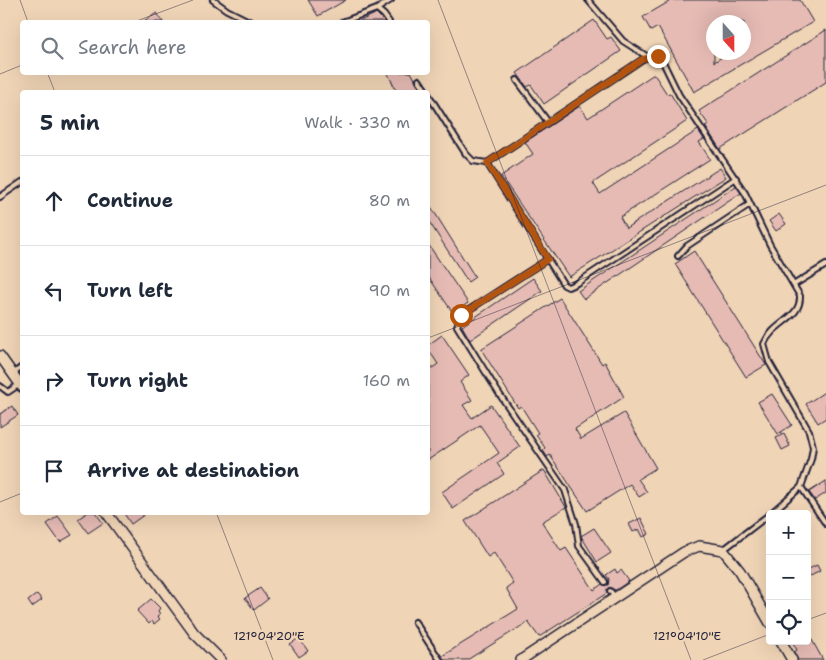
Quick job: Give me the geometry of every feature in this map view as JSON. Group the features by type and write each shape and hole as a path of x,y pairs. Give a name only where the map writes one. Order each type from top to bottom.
{"street":[{"path":"0,356 20,384"},
{"path":"108,515 194,634 221,660"},
{"path":"521,660 613,594 684,552 699,546 723,550 740,571 766,616"},
{"path":"783,645 792,660"}],"lane":[{"path":"212,0 247,20"},
{"path":"347,20 391,0"},
{"path":"588,0 623,40 648,57"},
{"path":"377,8 388,20"},
{"path":"430,98 466,154 473,161 487,163 648,57 658,56 660,58 679,95 736,178 770,245 795,284 800,296 801,305 797,311 772,330 764,344 769,362 809,431 813,447 811,459 801,487 775,510"},
{"path":"420,80 425,90"},
{"path":"517,80 548,122"},
{"path":"487,163 564,285 571,286 736,178"},
{"path":"0,198 20,183"},
{"path":"678,256 687,246 750,204"},
{"path":"548,259 461,315 458,326 498,392 565,490 576,524 579,546 605,582"},
{"path":"795,284 826,265"},
{"path":"13,374 20,369"},
{"path":"1,389 8,392 20,386"},
{"path":"801,487 826,524"},
{"path":"723,550 766,517"},
{"path":"415,622 440,660"}],"building":[{"path":"308,0 346,0 318,16"},
{"path":"672,0 800,0 813,22 751,58 751,15 706,15 706,60 714,60 714,62 717,60 748,60 694,92 658,27 651,31 643,17"},
{"path":"157,13 162,20 145,20"},
{"path":"376,13 383,20 362,20"},
{"path":"594,20 607,39 611,37 621,51 544,104 531,85 527,87 517,73"},
{"path":"826,30 826,82 720,149 705,126 708,124 699,111"},
{"path":"654,74 667,94 670,93 687,121 593,183 600,194 698,130 704,139 699,142 710,159 620,217 626,228 720,168 726,177 569,277 501,176 533,154 525,142 580,106 588,118"},
{"path":"388,75 413,75 421,90 396,90"},
{"path":"736,186 741,193 584,299 578,291"},
{"path":"430,205 475,277 468,282 430,223"},
{"path":"779,214 786,224 776,231 769,221"},
{"path":"430,247 468,303 453,313 430,279"},
{"path":"694,251 766,365 746,377 675,264"},
{"path":"533,278 542,291 470,340 462,326"},
{"path":"560,298 602,364 605,362 624,397 575,429 581,439 624,413 656,468 638,479 647,492 639,497 630,484 587,511 550,455 547,457 543,450 545,448 536,434 538,433 521,406 518,408 481,349"},
{"path":"442,335 469,375 460,382 472,400 463,405 472,418 491,405 520,447 497,463 504,474 453,509 442,492 499,453 480,425 430,459 430,370 438,364 430,352 430,344"},
{"path":"826,391 826,418 818,423 806,404"},
{"path":"772,394 792,425 778,434 758,402"},
{"path":"12,406 18,415 0,427 0,414"},
{"path":"784,434 790,446 782,450 776,438"},
{"path":"544,470 566,507 542,522 561,551 566,548 594,590 602,584 608,585 609,579 606,575 615,569 617,573 621,570 629,581 616,590 608,588 607,593 539,637 528,622 467,660 444,660 442,656 518,609 506,588 513,583 494,553 488,557 465,521"},
{"path":"826,481 826,493 815,500 809,492"},
{"path":"84,515 97,515 103,523 88,533 78,519"},
{"path":"125,515 144,515 131,524"},
{"path":"58,516 72,535 60,542 47,524"},
{"path":"641,518 649,534 643,537 639,529 633,532 629,524"},
{"path":"594,528 611,553 597,562 581,536"},
{"path":"817,565 820,571 811,576 811,568"},
{"path":"260,588 268,599 254,610 245,598"},
{"path":"37,594 42,600 32,607 28,601"},
{"path":"151,599 160,608 158,611 160,614 157,616 160,619 154,624 152,621 149,624 137,611"},
{"path":"299,638 308,651 299,657 290,644"},
{"path":"811,638 823,660 798,660 794,652 797,650 794,645 811,645"}],"route":[{"path":"461,315 548,259 487,163 643,59 658,56"}]}
